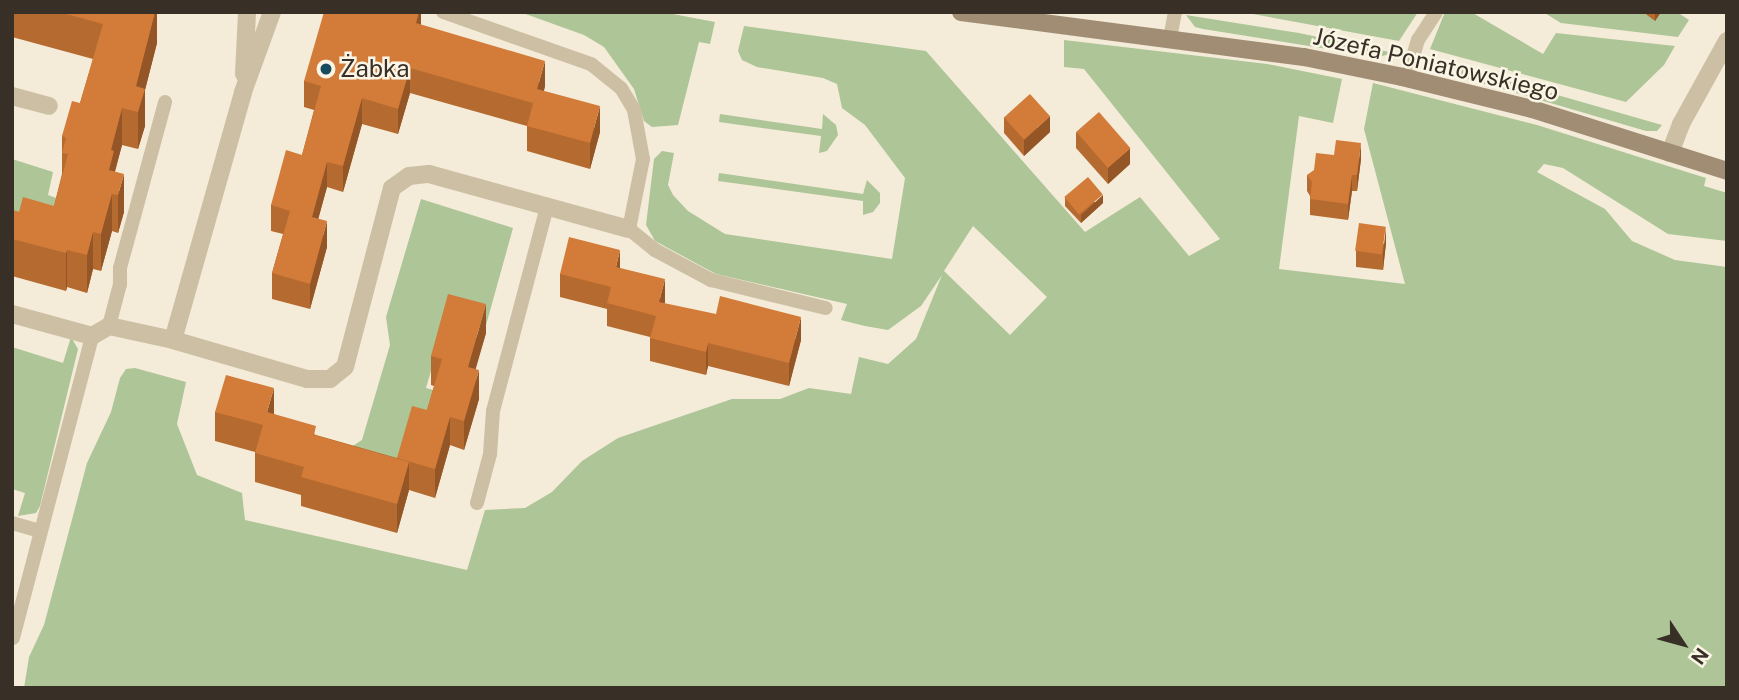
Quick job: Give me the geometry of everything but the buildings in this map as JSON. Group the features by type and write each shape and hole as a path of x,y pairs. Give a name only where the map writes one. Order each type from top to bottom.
{"street":[{"path":"243,92 247,12"},
{"path":"173,340 243,92 272,12"},
{"name":"Józefa Poniatowskiego","path":"968,13 1304,57 1407,78 1532,109 1727,171"},
{"path":"1670,153 1681,124 1727,41"},
{"path":"12,96 49,106"},
{"path":"12,314 92,335 109,326 173,340 307,379 330,379 345,367 393,188 409,176 429,174 629,229"}],"lane":[{"path":"443,12 591,64 621,88 634,110 643,159 629,229 655,250 711,280 826,308"},
{"path":"1170,38 1175,12"},
{"path":"1407,78 1418,40 1436,12"},
{"path":"109,326 120,284 120,268 165,102"},
{"path":"477,503 490,454 493,411 547,207"},
{"path":"13,638 92,335"},
{"path":"12,523 40,531"}],"green space":[{"path":"520,12 662,12 715,22 710,44 699,42 678,125 652,127 644,121 634,89 604,47 584,35"},
{"path":"1242,12 1418,12 1399,41"},
{"path":"1445,12 1471,12 1543,54 1556,33 1675,46 1664,65 1626,102 1430,49"},
{"path":"1543,12 1643,12 1655,20 1661,12 1677,12 1689,20 1678,37 1561,23"},
{"path":"1186,15 1299,33 1394,53 1378,57 1203,29 1195,27"},
{"path":"744,26 926,51 1085,232 1140,197 1189,256 1220,239 1084,69 1064,67 1064,40 1267,64 1342,79 1333,123 1299,116 1279,269 1405,284 1364,129 1373,83 1537,125 1706,178 1704,186 1727,193 1727,241 1668,234 1563,168 1544,164 1537,172 1605,209 1632,241 1675,260 1727,267 1727,688 24,688 29,657 44,625 87,463 111,412 120,378 126,369 135,368 186,382 177,424 197,475 242,493 245,520 467,570 485,510 525,508 552,492 582,461 618,438 732,399 780,399 809,388 851,394 859,357 888,364 916,339 942,275 921,306 888,330 841,320 847,304 716,274 655,241 646,225 654,159 662,151 674,153 668,185 673,195 688,211 725,234 892,259 905,178 865,125 842,108 837,84 823,78 757,67 742,60 738,51","holes":["973,226 1047,297 1010,335 944,271"]},
{"path":"1429,59 1662,125 1657,131 1646,131 1441,71"},
{"path":"720,114 822,129 823,114 836,125 838,135 827,151 819,153 821,136 719,122"},
{"path":"12,159 53,172 48,195 59,199 50,233 12,232"},
{"path":"719,173 863,194 867,180 880,193 880,203 873,212 863,215 863,201 718,181"},
{"path":"421,199 513,228 485,329 447,316 426,388 437,391 395,482 348,449 362,440 390,345 386,317"},
{"path":"71,337 78,349 40,506 36,513 18,516 25,493 12,489 12,347 63,363"}],"place":[{"name":"Żabka","path":"326,69"}]}
